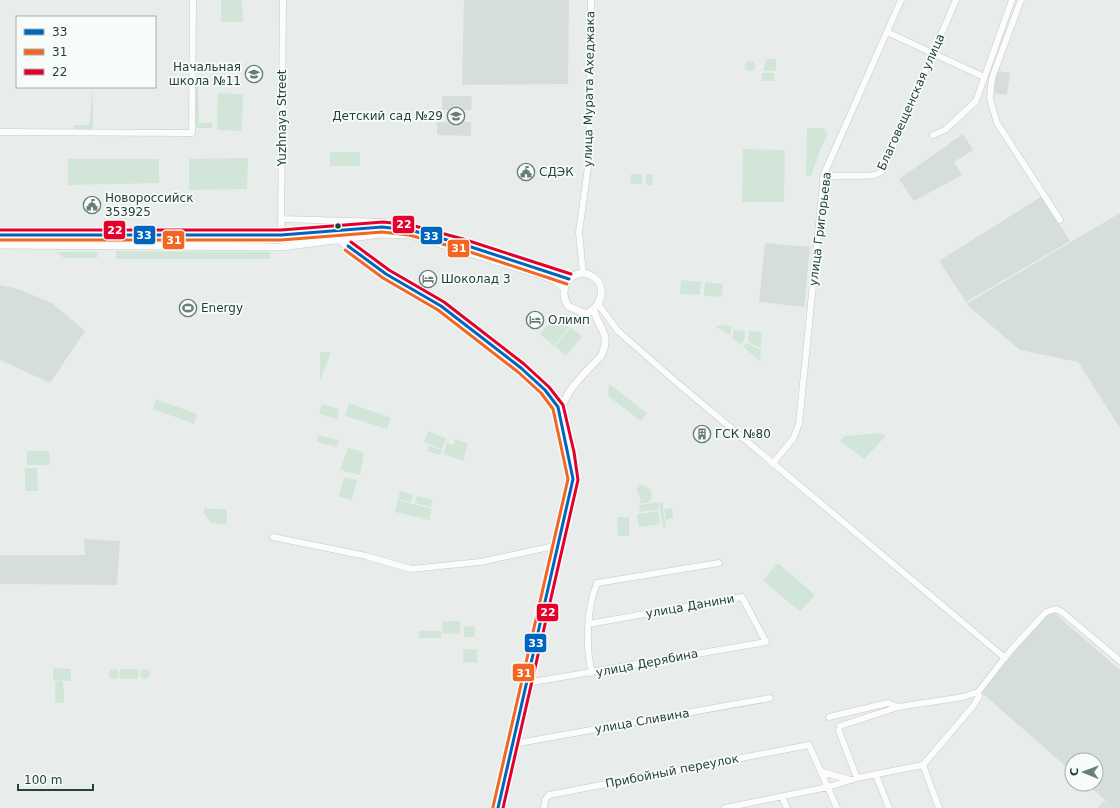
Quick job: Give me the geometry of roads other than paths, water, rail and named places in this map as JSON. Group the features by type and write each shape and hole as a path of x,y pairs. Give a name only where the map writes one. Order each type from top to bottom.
{"street":[{"path":"0,132 192,133 194,0"},
{"name":"Yuzhnaya Street","path":"281,235 283,0"},
{"name":"улица Мурата Ахеджака","path":"583,273 579,232 589,160 591,0"},
{"name":"улица Григорьева","path":"772,464 793,439 799,424 824,174 901,0"},
{"name":"Благовещенская улица","path":"824,179 831,175 873,175 882,171 956,0"},
{"path":"933,135 945,130 972,106 978,95 1012,0"},
{"path":"1021,0 992,78 990,99 997,123 1060,220"},
{"path":"887,32 984,77"},
{"path":"281,219 384,222"},
{"path":"0,235 281,235 382,227 410,230 462,244 569,279"},
{"path":"0,245 281,247 381,234 412,235 544,276 556,281 564,288"},
{"path":"281,235 281,247"},
{"path":"346,238 345,241 348,246"},
{"path":"337,239 386,274 441,306 521,368 552,398 558,407 569,453 573,479 498,808"},
{"path":"558,407 560,399 596,357 599,350 601,331 598,325 586,314 568,306 566,302 564,288 569,279 583,273 592,276 598,282 602,296 594,310 586,314"},
{"path":"598,304 613,325 675,381 772,464 922,587 1005,658"},
{"path":"569,453 568,438 561,407 572,389 601,356 604,346 604,331 594,310"},
{"path":"604,331 606,328 613,325"},
{"path":"552,398 560,399"},
{"path":"273,537 366,556 411,570 480,562 559,545"},
{"path":"592,673 586,638 596,583 719,564"},
{"name":"улица Данини","path":"588,624 742,597 766,642"},
{"path":"855,779 839,731 840,726 898,708 962,697 979,691 1010,650 1046,612 1056,609 1120,660"},
{"name":"улица Дерябина","path":"527,683 766,642"},
{"path":"725,808 782,797 828,787 855,779 923,765 974,705 979,696 979,691"},
{"name":"улица Сливина","path":"513,744 770,698"},
{"path":"829,718 888,703 898,708"},
{"name":"Прибойный переулок","path":"544,808 545,800 549,795 809,745 822,772"},
{"path":"923,765 939,808"},
{"path":"822,772 855,779"},
{"path":"822,772 837,808"},
{"path":"876,775 889,808"},
{"path":"782,797 787,808"}],"place":[{"name":"Начальная школа №11","path":"254,74"},
{"name":"Детский сад №29","path":"456,116"},
{"name":"СДЭК","path":"526,172"},
{"name":"Новороссийск 353925","path":"92,205"},
{"name":"Шоколад 3","path":"428,279"},
{"name":"Energy","path":"188,308"},
{"name":"Олимп","path":"535,320"},
{"name":"ГСК №80","path":"702,434"}]}
